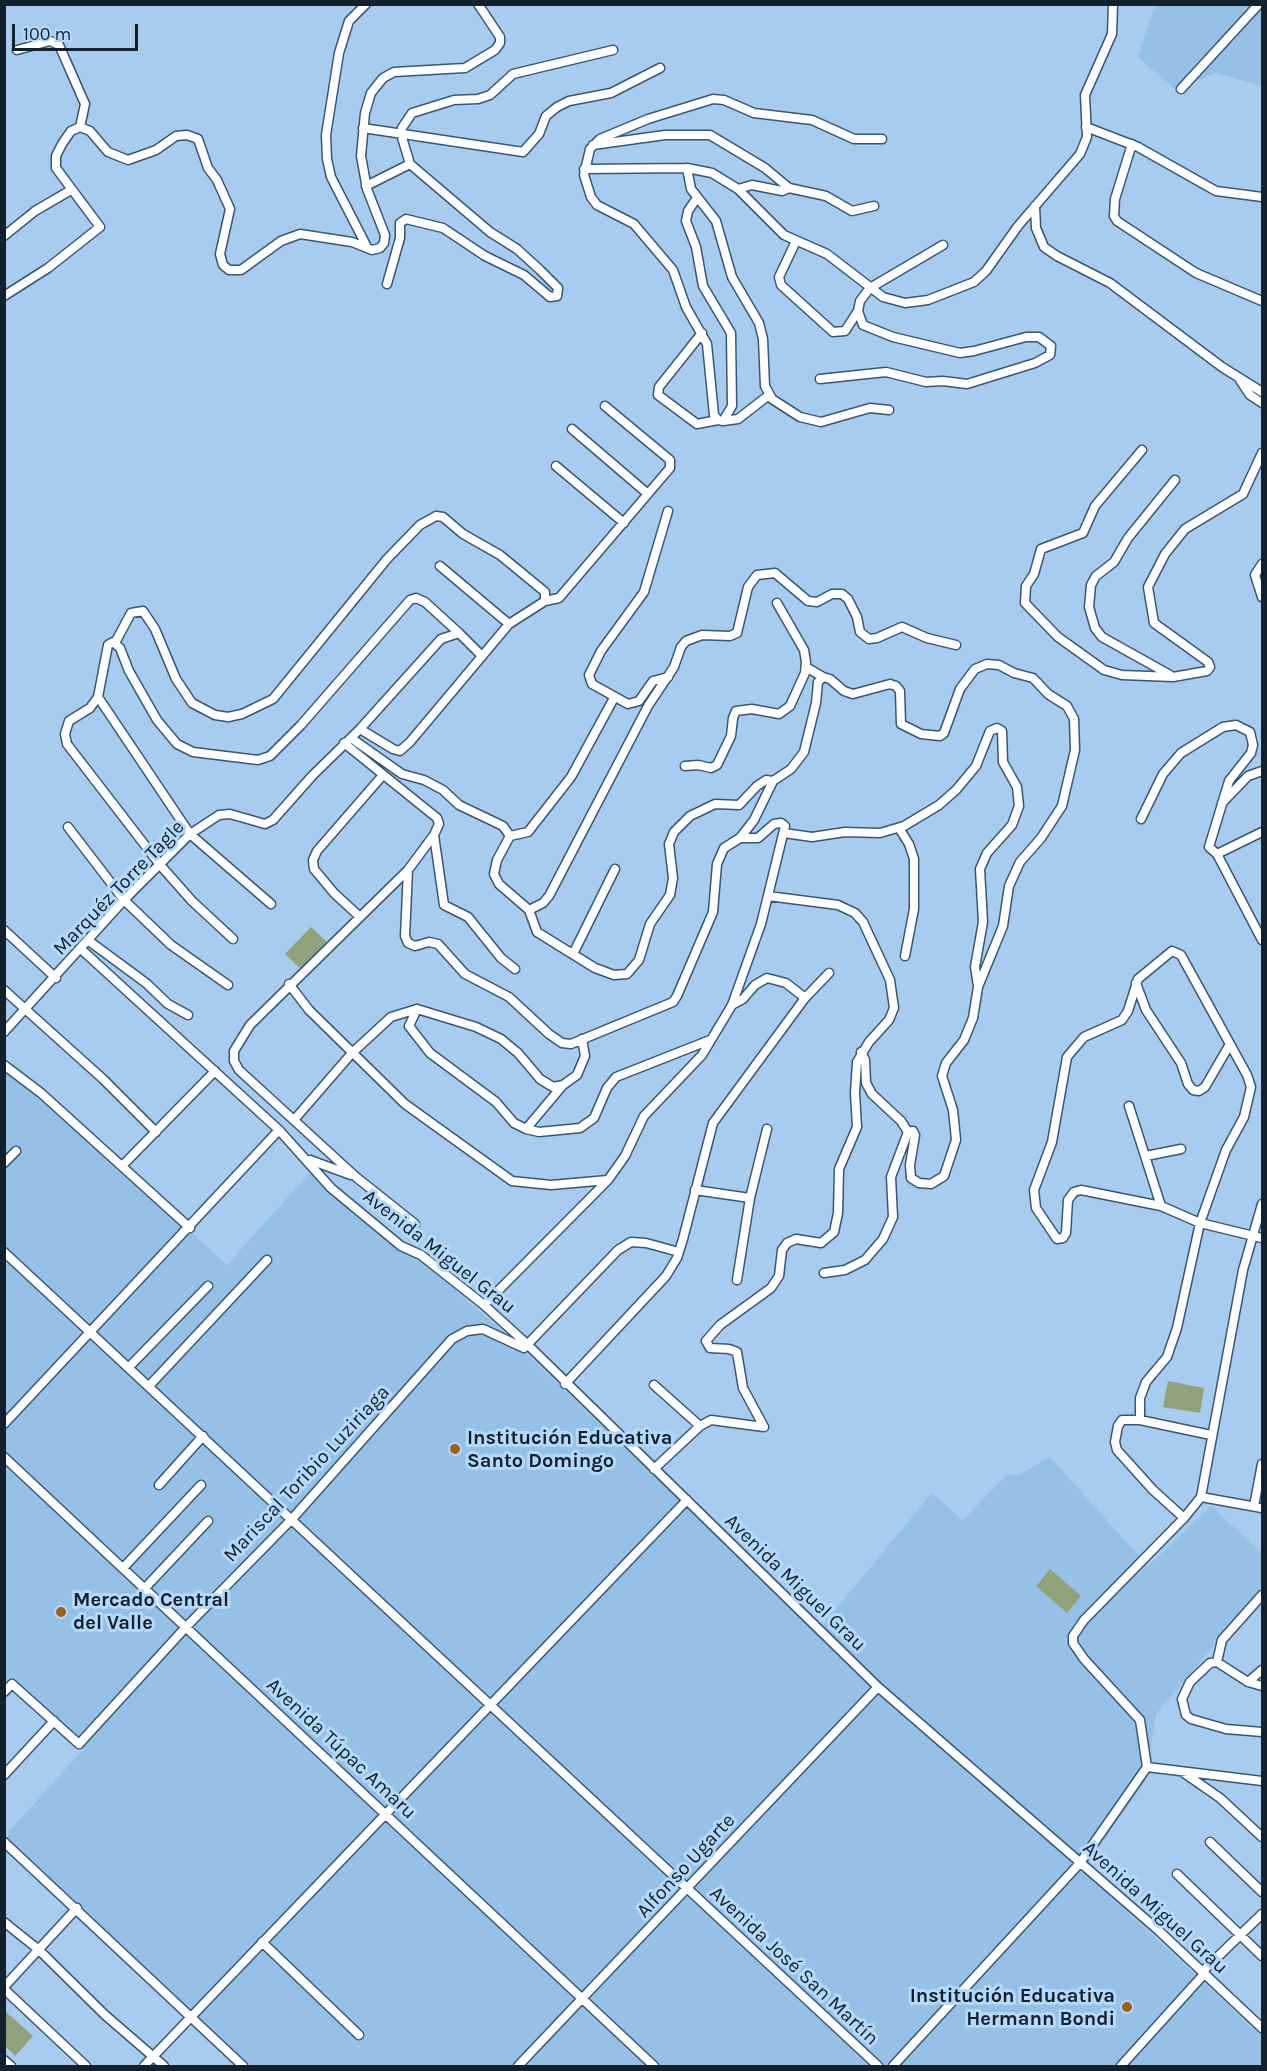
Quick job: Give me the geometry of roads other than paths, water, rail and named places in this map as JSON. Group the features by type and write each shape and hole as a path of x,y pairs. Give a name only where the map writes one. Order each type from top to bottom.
{"street":[{"path":"366,4 349,21 339,53 326,135 327,159 331,177 367,247"},
{"path":"4,296 48,268 100,227 57,173 56,156 71,131 80,127 90,131 108,152 128,160 156,150 176,136 187,135 198,139 208,168 217,180 230,209 220,254 221,262 229,270 241,270 281,241 300,234 352,242 376,250 382,246 385,239 366,186 361,156 363,128 371,93 388,75 400,70 465,68 498,48 501,40 499,34 478,4"},
{"path":"584,169 687,168 722,177 738,189 778,230 796,241 827,254 870,288 890,300 913,303 928,300 974,282 986,271 1035,205 1080,154 1087,137 1085,95 1112,34 1113,4"},
{"path":"1181,89 1259,4"},
{"path":"17,50 50,41 58,45 85,104 80,127"},
{"path":"387,284 400,238 400,223 406,219 443,228 485,256 524,275 550,297 555,297 558,293 550,280 517,249 490,232 410,164 401,134 406,117 424,107 454,100 478,99 490,95 513,74 613,50"},
{"path":"363,128 523,152 539,134 546,116 557,107 569,101 611,93 660,68"},
{"path":"720,420 714,415 709,381 708,349 702,333 686,307 670,266 634,224 597,205 586,187 584,169 587,153 593,145 648,119 713,99 724,100 754,113 812,120 854,139 882,139"},
{"path":"1086,126 1132,144 1216,191 1263,197"},
{"path":"593,145 665,135 710,135 765,168 789,189"},
{"path":"1132,144 1116,199 1114,216 1117,222 1196,273 1263,301"},
{"path":"366,186 410,164"},
{"path":"687,168 691,189 716,221 732,277 759,323 763,339 764,381 769,395 800,417 821,422 870,408 889,410"},
{"path":"738,189 752,185 826,196 852,211 874,206"},
{"path":"4,236 35,211 71,190"},
{"path":"698,198 688,211 686,221 696,247 704,286 731,333 732,406 720,420"},
{"path":"1035,205 1036,228 1044,247 1110,283 1240,380 1263,392"},
{"path":"796,241 779,277 781,285 833,333 844,331 858,310 860,301 870,288 943,245"},
{"path":"820,379 886,372 926,382 973,383 1035,363 1050,355 1052,350 1043,338 1026,337 974,351 953,352 876,332 863,325 858,310"},
{"path":"702,333 659,387 658,395 697,424 738,419 769,395"},
{"path":"1240,380 1250,395 1263,403"},
{"path":"360,729 400,751 509,624 545,601 559,598 670,468 670,460 605,405"},
{"path":"572,429 648,494"},
{"path":"1142,450 1095,506 1083,533 1041,549 1034,574 1026,586 1025,603 1058,637 1104,670 1122,675 1173,677 1207,671 1210,667 1208,662 1154,624 1148,587 1164,554 1185,529 1243,494 1263,453"},
{"path":"556,466 624,523"},
{"path":"1173,677 1102,637 1095,628 1089,607 1091,585 1096,576 1114,562 1128,538 1175,480"},
{"path":"668,511 644,592 589,671 592,684 626,704 634,704 641,699 650,683 668,677"},
{"path":"116,643 131,613 143,611 152,622 176,679 192,703 215,715 228,717 242,714 273,699 387,559 420,525 436,516 443,517 463,534 500,555 545,592 545,601"},
{"path":"1263,564 1259,575 1263,597"},
{"path":"440,566 509,624"},
{"path":"529,910 543,903 549,896 648,706 668,677 686,641 702,635 730,636 737,633 750,583 757,574 768,572 778,575 808,601 821,601 835,593 845,596 857,617 860,632 866,637 877,638 902,627 927,638 956,645"},
{"path":"116,643 157,720 177,744 193,752 258,759 270,756 301,725 410,600 419,599 425,602 481,655"},
{"path":"685,766 698,765 711,768 717,765 731,736 736,711 752,709 776,714 785,712 797,692 806,667 804,650 777,603"},
{"name":"Marquéz Torre Tagle","path":"4,1032 82,950 124,900 161,866 190,834 219,815 230,814 265,824 273,820 360,729 441,639 459,633"},
{"path":"116,643 111,643 107,647 98,697 90,708 69,721 64,734 67,744 161,866 192,901 233,939"},
{"path":"806,667 823,678 830,679 844,691 853,694 890,684 896,686 900,690 901,724 921,734 940,736 947,727 960,689 975,669 987,664 999,665 1033,678 1048,694 1067,706 1074,719 1075,750 1062,806 1041,838 1020,862 1009,886 1003,926 978,987 973,1018 964,1040 946,1063 942,1076 953,1110 956,1140 944,1176 931,1184 919,1183 911,1178 910,1165 915,1135 913,1131 908,1132"},
{"path":"408,870 405,936 408,943 414,946 429,942 438,944 465,974 509,997 562,1043 571,1044 673,1002 713,912 717,864 724,848 740,838 754,820 773,781 791,769 804,752 816,703 818,682 823,678"},
{"path":"98,697 190,834 271,904"},
{"path":"614,698 571,777 528,832 510,836 497,860 494,874 499,884 529,910 537,932 595,968 614,975 627,974 639,960 650,924 670,895 674,878 669,844 674,832 690,816 716,804 739,805 757,786 766,780 773,781"},
{"path":"1141,819 1163,774 1181,753 1223,727 1236,725 1250,732 1253,745 1251,753 1229,781 1209,842 1211,850 1217,854 1263,940"},
{"path":"784,833 804,837 845,832 880,833 899,828 929,811 956,790 976,766 990,731 997,728 1002,731 1003,762 1017,787 1019,806 1012,825 987,853 980,869 982,932 975,967 978,987"},
{"path":"347,740 402,774 424,780 443,790 459,805 503,826 510,836"},
{"path":"347,740 383,775 437,818 439,824 434,835 408,870 289,984 250,1026 234,1051 234,1061 239,1070 356,1177 415,1224"},
{"path":"1221,804 1248,776 1263,771"},
{"path":"360,917 334,893 314,869 313,860 317,851 383,775"},
{"path":"484,1305 608,1180 626,1156 644,1116 702,1055 732,1005 755,944 785,826 781,823 774,824 758,838 740,838"},
{"path":"68,827 124,900 171,945 228,985"},
{"path":"899,828 912,850 914,878 914,909 905,956"},
{"path":"1217,854 1263,832"},
{"path":"434,835 444,905 468,916 501,958 515,969"},
{"path":"573,954 615,869"},
{"path":"654,1469 699,1426 711,1420 764,1427 742,1388 737,1352 711,1348 706,1341 720,1325 771,1288 778,1276 782,1250 787,1243 796,1239 821,1242 834,1232 838,1213 839,1169 857,1127 856,1070 861,1052 888,1020 894,1004 890,980 863,922 855,913 838,905 768,896"},
{"path":"4,930 56,978"},
{"path":"89,941 146,983 168,1004 188,1015"},
{"name":"Avenida Miguel Grau","path":"82,950 279,1130 309,1160 331,1188 401,1246 421,1255 484,1305 528,1345 565,1384 878,1687 1204,1972 1263,2028"},
{"path":"1140,1420 1140,1398 1146,1382 1167,1357 1177,1328 1200,1222 1227,1150 1244,1117 1251,1087 1230,1044 1177,951 1169,952 1135,982 1128,1011 1122,1020 1084,1037 1067,1056 1063,1067 1054,1134 1034,1197 1038,1213 1057,1239 1065,1236 1066,1204 1077,1191 1161,1206 1200,1222 1263,1238"},
{"path":"565,1384 666,1276 679,1252 712,1123 805,998 829,973"},
{"path":"732,1005 743,999 755,985 767,978 786,983 805,998"},
{"path":"1135,982 1146,1010 1181,1063 1188,1084 1193,1090 1198,1091 1205,1087 1230,1044"},
{"path":"289,984 309,1010 405,1104 512,1181 551,1185 608,1180"},
{"path":"4,990 103,1079 156,1132"},
{"path":"294,1120 352,1053 391,1017 417,1009 476,1027 501,1039 518,1053 547,1085 563,1085"},
{"path":"417,1009 410,1026 429,1053 496,1102 514,1123 539,1132 580,1128 594,1118 607,1088 616,1077 711,1040"},
{"path":"526,1129 563,1085 577,1075 585,1056 582,1039"},
{"path":"861,1052 865,1060 866,1083 872,1094 901,1120 908,1132"},
{"path":"4,1065 41,1093 190,1228"},
{"path":"122,1166 215,1071"},
{"path":"1129,1106 1161,1206"},
{"path":"737,1280 750,1198 767,1129"},
{"path":"4,1424 190,1228 279,1130"},
{"path":"824,1273 845,1270 865,1260 883,1239 893,1217 891,1177 908,1132"},
{"path":"1146,1156 1181,1149"},
{"path":"4,1163 16,1151"},
{"path":"309,1160 356,1177"},
{"path":"695,1190 750,1198"},
{"path":"893,2067 1080,1863 1147,1767 1140,1720 1084,1659 1073,1643 1073,1636 1084,1620 1184,1518 1201,1497 1211,1435 1251,1236 1263,1204"},
{"path":"528,1345 624,1246 631,1242 646,1243 679,1252"},
{"name":"Avenida José San Martín","path":"4,1252 492,1704 878,2067"},
{"path":"149,1386 267,1260"},
{"path":"129,1367 208,1286"},
{"name":"Mariscal Toribio Luziriaga","path":"54,1721 79,1744 186,1627 292,1519 452,1339 467,1331 483,1329 520,1348 528,1345"},
{"path":"654,1385 699,1426"},
{"path":"1184,1518 1153,1490 1117,1450 1116,1434 1122,1420 1140,1420 1211,1435"},
{"path":"159,1485 203,1436"},
{"name":"Avenida Túpac Amaru","path":"4,1457 585,1999 654,2067"},
{"path":"1201,1497 1258,1507 1263,1464"},
{"path":"123,1568 201,1485"},
{"path":"144,2067 687,1500"},
{"path":"145,1588 207,1521"},
{"path":"1217,1662 1222,1640 1263,1595"},
{"path":"1263,1686 1248,1682 1217,1662 1210,1663 1185,1690 1182,1699 1186,1715 1191,1719 1227,1729 1263,1732"},
{"path":"1248,1682 1263,1670"},
{"path":"4,1692 12,1684 54,1721 4,1775"},
{"name":"Alfonso Ugarte","path":"518,2067 585,1999 878,1687"},
{"path":"1147,1767 1263,1781"},
{"path":"1181,1772 1220,1798 1263,1837"},
{"path":"4,1842 78,1908 189,2018 243,2067"},
{"path":"1210,1842 1263,1892"},
{"path":"1178,1874 1263,1956"},
{"path":"78,1908 4,1988 86,2067"},
{"path":"1121,2067 1204,1972 1263,1914"},
{"path":"4,1922 39,1950 105,2015 164,2067"},
{"path":"262,1942 359,2035"},
{"path":"4,2060 11,2067"}],"place":[{"name":"Institución Educativa Santo Domingo","path":"455,1449"},
{"name":"Mercado Central del Valle","path":"61,1612"},
{"name":"Institución Educativa Hermann Bondi","path":"1127,2007"}]}
